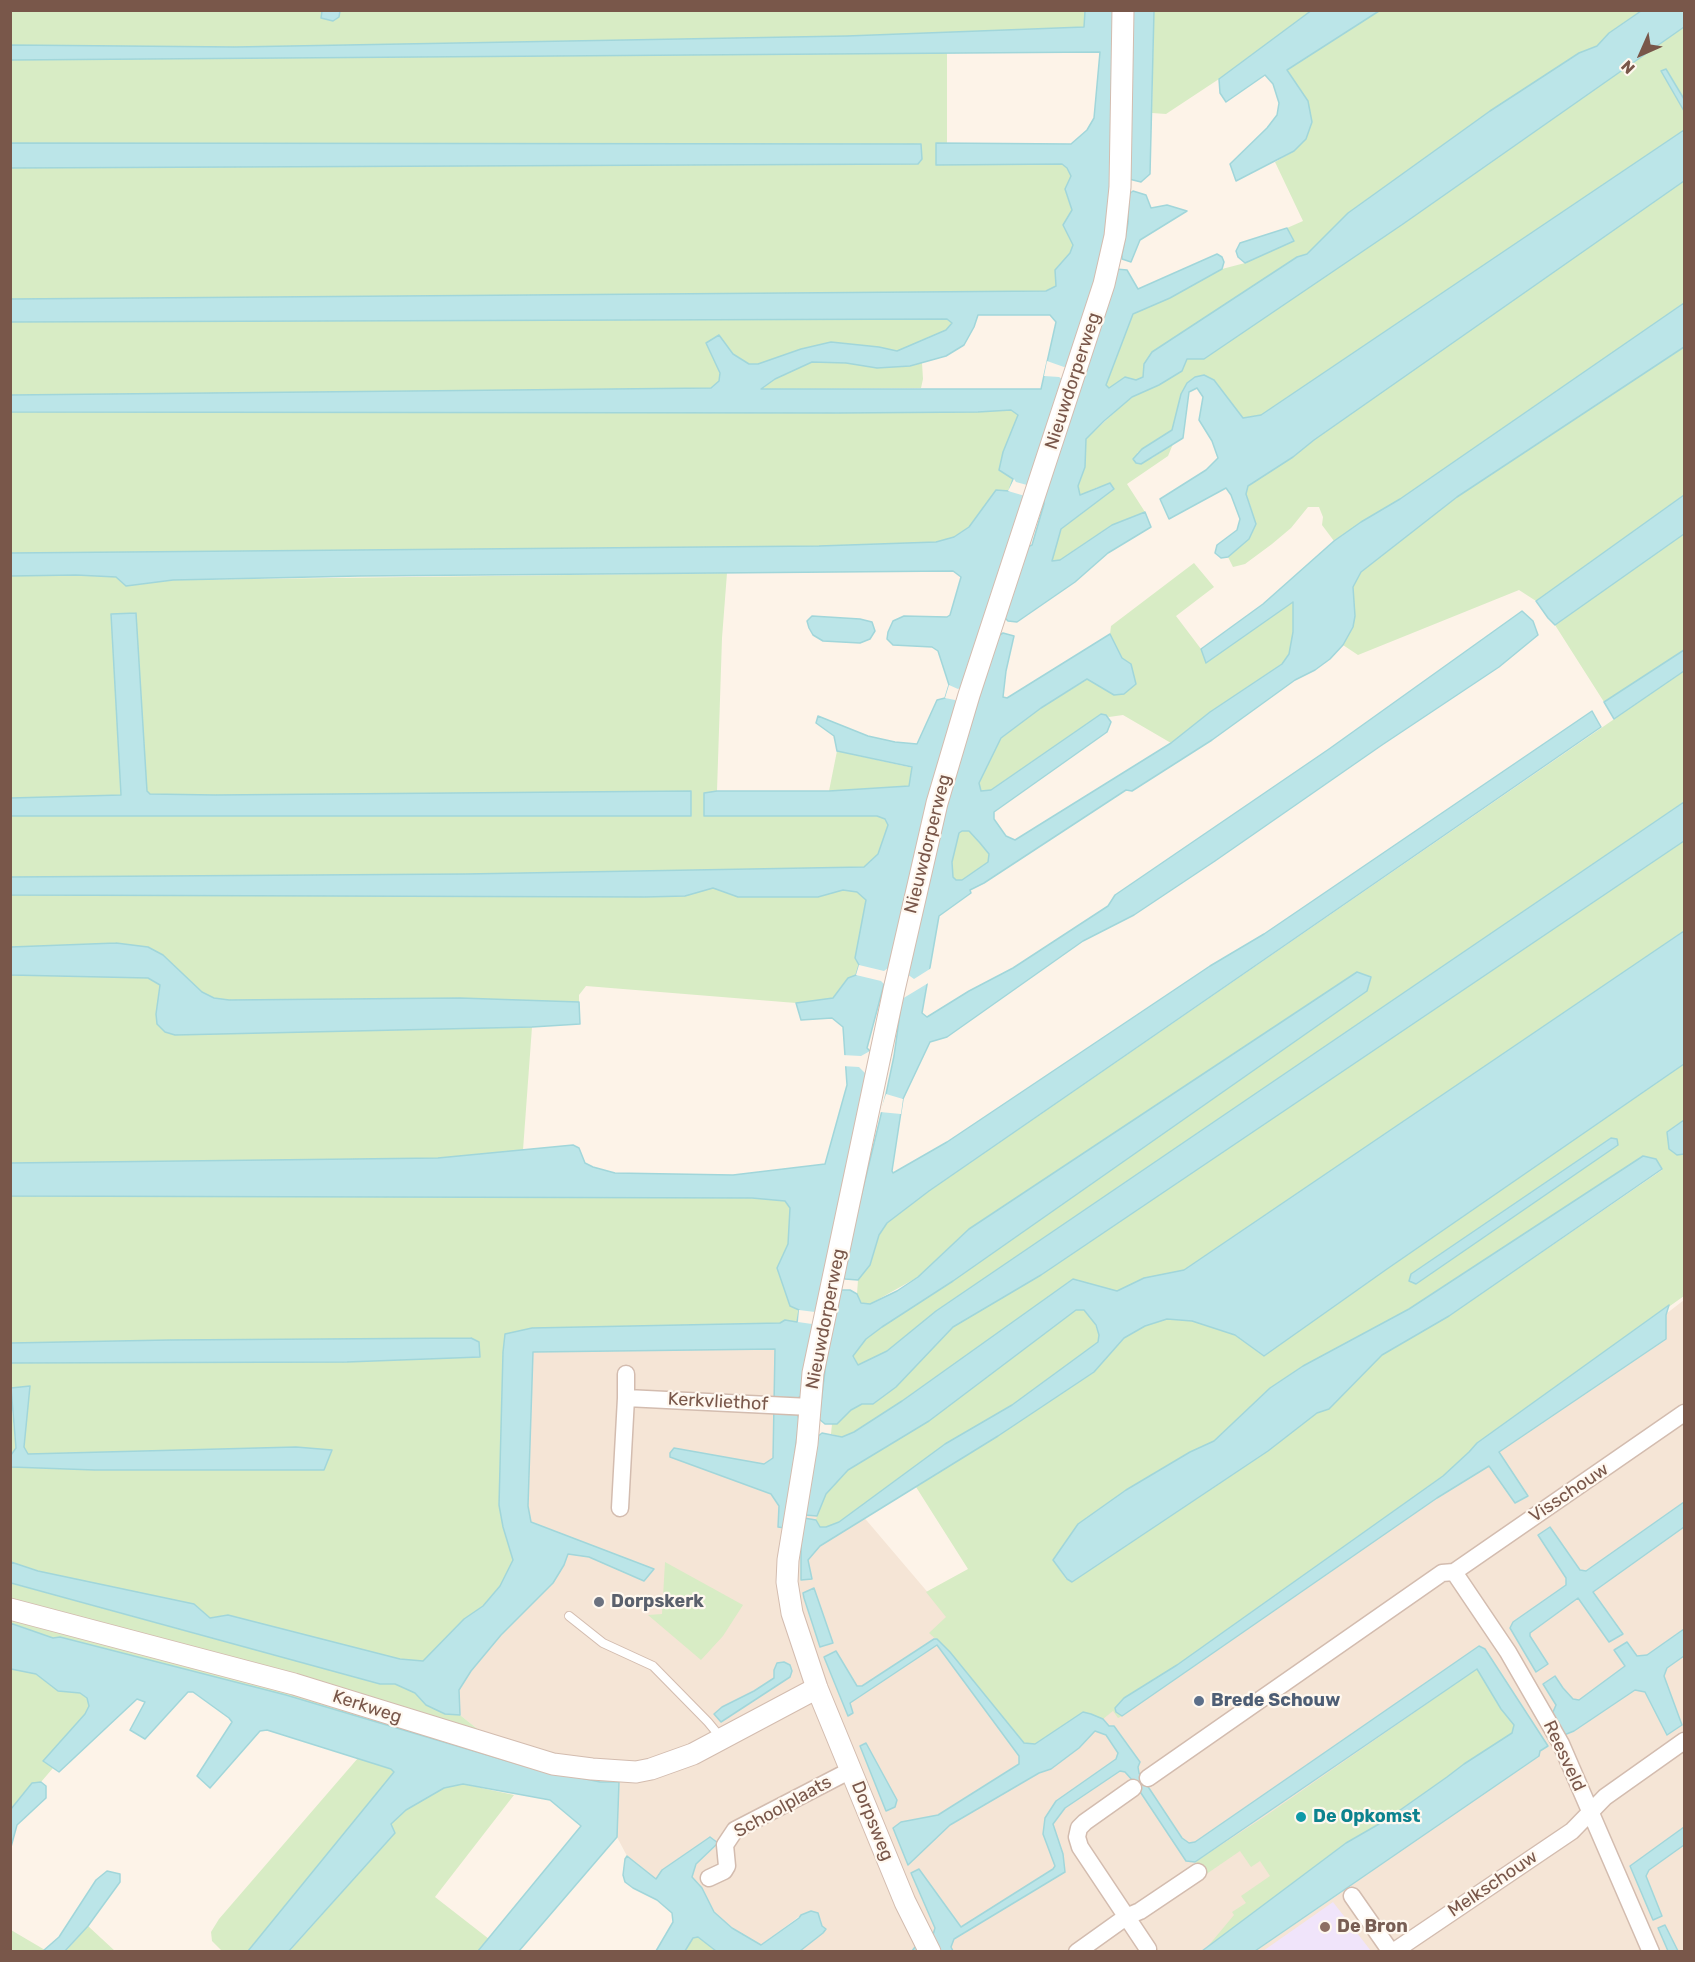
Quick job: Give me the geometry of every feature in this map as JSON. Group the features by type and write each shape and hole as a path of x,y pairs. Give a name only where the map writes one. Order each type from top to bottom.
{"street":[{"name":"Nieuwdorperweg","path":"818,1688 792,1613 787,1582 788,1560 807,1444 813,1373 894,990 937,803 969,695 1104,284 1115,236 1121,154 1123,10"},
{"path":"620,1508 626,1374"},
{"name":"Kerkvliethof","path":"626,1398 810,1407"},
{"name":"Visschouw","path":"1454,1572 1684,1413"},
{"path":"1148,1778 1442,1573 1454,1572"},
{"name":"Reesveld","path":"1454,1572 1508,1652 1561,1744 1651,1952"},
{"name":"Kerkweg","path":"10,1608 294,1684 553,1764 592,1770 636,1772 693,1754 818,1688"},
{"name":"Dorpsweg","path":"818,1688 905,1902 930,1952"},
{"name":"Melkschouw","path":"1392,1952 1572,1831 1605,1797 1684,1741"},
{"name":"Schoolplaats","path":"709,1878 724,1871 727,1866 725,1845 735,1830 851,1770"},
{"path":"1133,1788 1085,1822 1079,1828 1077,1837 1080,1847 1148,1949"},
{"path":"1077,1952 1126,1917 1140,1911 1198,1872"},
{"path":"1352,1896 1392,1952"}],"lane":[{"path":"569,1616 603,1643 654,1666 708,1722 722,1740"}],"shaded area":[{"path":"1684,1300 1684,1951 917,1952 915,1947 912,1952 800,1951 822,1926 821,1919 801,1915 761,1945 732,1928 714,1912 702,1888 692,1877 696,1864 718,1844 710,1837 662,1870 656,1879 627,1856 617,1837 619,1782 600,1782 524,1766 460,1715 459,1690 471,1671 501,1635 553,1583 568,1554 589,1557 644,1581 654,1569 531,1522 528,1506 532,1352 775,1349 773,1458 862,1515 953,1622 1034,1764 1434,1493"},
{"name":"De Bron","path":"1333,1902 1371,1951 1263,1951"}],"green space":[{"path":"11,10 322,10 321,18 339,17 340,10 1085,11 1084,27 847,36 235,47 11,45"},
{"path":"1154,11 1312,11 1219,79 1166,114 1152,113"},
{"path":"1379,11 1641,11 1609,33 1598,46 1579,53 1490,111 1348,213 1307,254 1297,257 1152,352 1144,364 1143,377 1136,380 1125,377 1109,388 1105,385 1133,314 1170,298 1222,269 1245,263 1294,241 1287,228 1303,221 1275,162 1294,151 1308,101 1287,70"},
{"path":"1684,27 1684,99 1666,69 1661,71 1684,111 1684,130 1261,415 1243,418 1214,380 1195,377 1173,430 1137,453 1152,458 1173,444 1168,456 1127,484 1145,512 1112,525 1060,560 1052,561 1061,529 1114,489 1098,487 1080,495 1078,486 1085,467 1086,439 1132,396 1159,385 1187,359 1403,224"},
{"path":"947,53 947,144 936,165 1062,164 1071,176 1065,190 1072,210 1068,236 1073,245 1070,253 1055,270 1056,286 1046,291 11,299 11,168 918,164 922,159 921,144 11,143 10,60"},
{"path":"1684,181 1684,303 1400,499 1334,541 1322,525 1323,517 1319,507 1308,507 1291,528 1272,544 1245,564 1233,567 1228,557 1249,539 1256,524 1246,493 1248,486 1293,457"},
{"path":"947,319 953,323 946,330 897,351 831,342 801,349 758,364 749,364 733,354 706,343 720,373 719,381 711,388 11,395 10,322"},
{"path":"1684,347 1684,495 1536,601 1519,590 1358,655 1343,645 1353,627 1355,616 1353,587 1361,572 1457,497"},
{"path":"812,362 846,363 877,368 922,363 923,379 921,388 760,389 775,379"},
{"path":"1011,410 1018,415 1014,479 1008,491 996,490 969,527 954,537 936,542 820,546 11,553 11,412 838,413"},
{"path":"1684,534 1684,650 1604,702 1555,625"},
{"path":"1194,563 1214,587 1176,616 1201,649 1206,662 1294,601 1293,632 1289,654 1282,664 1210,712 1171,743 1123,715 1109,717 1101,714 991,790 981,792 979,783 1001,738 1041,708 1088,679 1114,695 1122,658 1110,634 1111,626"},
{"path":"727,573 722,638 717,791 704,793 704,816 877,816 887,820 888,825 878,854 864,867 466,874 11,877 10,816 691,816 691,792 150,794 147,791 136,613 111,615 121,796 11,798 11,576 116,577 126,586 173,580"},
{"path":"1684,671 1684,802 936,1311 887,1351 858,1365 853,1355 866,1339 953,1281 1367,991 1371,977 1357,972 969,1229 918,1277 870,1304 861,1303 857,1294 858,1280 870,1265 879,1235 887,1223 929,1191"},
{"path":"837,751 913,768 909,786 829,791"},
{"path":"961,831 969,831 989,854 988,862 962,880 956,880 953,877 952,862"},
{"path":"1684,841 1684,931 1184,1270 1144,1278 1117,1291 1073,1279 902,1401 854,1432 842,1437 831,1434 832,1424 837,1424 851,1410 862,1404 873,1404 896,1387 953,1327 1041,1275"},
{"path":"713,888 738,897 818,897 843,890 857,892 866,900 856,958 859,965 856,975 848,978 833,998 796,1003 586,986 579,995 579,1002 460,998 229,1000 214,998 202,992 163,955 148,947 116,943 11,947 10,895 645,897 685,896"},
{"path":"11,975 148,978 160,985 156,1014 175,1035 532,1027 523,1150 438,1158 11,1163"},
{"path":"1684,1064 1684,1120 1667,1132 1677,1155 1684,1154 1684,1296 1477,1443 1443,1476 1177,1665 1124,1698 1119,1714 1122,1716 1118,1718 1113,1711 1103,1719 1083,1712 1035,1744 1024,1743 950,1652 929,1633 946,1617 926,1592 968,1569 916,1487 1094,1372 1124,1338 1145,1326 1167,1319 1192,1321 1235,1335 1264,1356","holes":["1611,1138 1617,1139 1411,1274","1643,1156 1656,1159 1662,1170 1449,1316 1382,1355 1329,1409 1317,1413 1268,1451 1072,1582 1066,1579 1053,1560 1078,1524 1126,1490 1190,1452 1214,1441 1270,1388 1303,1366 1409,1309"]},
{"path":"11,1196 752,1198 785,1201 790,1208 788,1244 777,1268 799,1310 798,1322 785,1320 780,1323 532,1328 505,1334 499,1505 513,1560 500,1586 483,1606 464,1619 427,1659 423,1661 400,1659 228,1615 210,1618 194,1604 38,1571 11,1562 11,1467 95,1470 324,1470 331,1451 296,1447 28,1454 24,1447 30,1386 11,1388 11,1363 347,1362 479,1357 479,1342 471,1338 11,1343"},
{"path":"1076,1310 1084,1310 1095,1324 1099,1335 1098,1342 1012,1405 945,1444 839,1522 819,1527 816,1520 826,1494 848,1470 929,1421"},
{"path":"10,1393 16,1448 11,1455 10,1455"},
{"path":"665,1562 743,1605 723,1636 701,1660 648,1615 662,1614"},
{"path":"10,1583 380,1684 395,1684 415,1693 426,1705 445,1714 460,1715 524,1766 286,1695 60,1637 53,1638 11,1623"},
{"path":"11,1669 36,1674 58,1691 80,1693 87,1698 89,1706 85,1714 44,1762 53,1768 41,1782 32,1783 11,1809"},
{"path":"1477,1669 1501,1709 1514,1725 1512,1733 1386,1820 1346,1843 1204,1951 1234,1915 1232,1912 1246,1903 1241,1896 1270,1876 1260,1861 1251,1867 1240,1851 1205,1875 1195,1862 1264,1817"},
{"path":"358,1758 394,1772 248,1951 222,1951 212,1941 211,1932 219,1919"},
{"path":"463,1784 514,1795 435,1897 489,1939 478,1951 289,1952 395,1833 391,1824 406,1810 444,1788"},
{"path":"88,1926 115,1951 65,1952"},
{"path":"11,1930 45,1950 11,1952"},
{"path":"698,1937 716,1951 685,1952 693,1938"}],"water":[{"path":"1312,10 1379,11 1287,70 1308,101 1312,122 1306,139 1294,151 1236,181 1230,164 1267,128 1277,115 1279,103 1273,84 1265,75 1226,102 1220,93 1219,79"},
{"path":"322,11 340,11 339,17 333,21 321,18"},
{"path":"1085,11 1114,11 1111,188 1103,260 902,916 867,1048 870,1051 857,1138 802,1396 795,1399 799,1421 785,1528 778,1527 779,1506 771,1494 670,1457 674,1448 764,1464 773,1458 775,1349 533,1352 528,1506 531,1522 654,1569 644,1581 589,1557 568,1554 553,1583 501,1635 471,1671 459,1690 460,1715 445,1714 426,1705 415,1693 395,1684 380,1684 11,1583 11,1562 38,1571 194,1604 210,1618 228,1615 400,1659 423,1661 464,1619 483,1606 500,1586 513,1560 499,1505 505,1334 532,1328 780,1323 785,1320 797,1322 799,1310 790,1306 777,1268 788,1244 790,1208 785,1201 752,1198 11,1196 10,1163 438,1158 573,1145 579,1148 585,1163 615,1173 733,1175 825,1164 847,1085 843,1027 832,1018 801,1020 796,1003 833,998 848,978 856,975 859,965 855,958 866,900 857,892 843,890 818,897 738,897 713,888 685,896 645,897 11,895 11,877 466,874 864,867 878,854 888,825 885,819 877,816 704,816 704,793 829,791 909,786 912,767 837,751 834,736 816,723 818,716 868,736 917,744 937,700 945,698 949,685 938,651 932,647 893,645 887,639 888,632 893,621 904,616 947,617 950,615 961,577 953,571 359,576 173,580 126,586 116,577 11,576 11,553 819,546 936,542 954,537 969,527 996,490 1009,491 1013,479 999,470 1003,452 1018,415 1011,410 838,413 11,412 11,395 711,388 719,381 720,373 706,343 719,335 733,354 749,364 758,364 801,349 831,342 897,351 946,330 952,323 947,319 11,322 11,299 1046,291 1056,286 1055,270 1070,253 1073,245 1063,225 1072,210 1065,189 1071,176 1067,168 1062,164 936,165 936,143 1071,144 1087,130 1094,118 1100,52 11,60 11,45 235,47 847,36 1084,27","holes":["978,315 1050,315 1056,322 1041,389 761,389 775,379 812,362 846,363 877,368 910,366 946,356 964,345"]},
{"path":"1130,11 1154,11 1150,174 1141,182 1129,179"},
{"path":"1641,11 1684,11 1684,27 1403,224 1204,359 1187,359 1182,371 1159,385 1132,397 1104,421 1086,439 1085,467 1078,486 1080,495 1110,483 1114,489 1061,529 1052,561 1060,560 1112,525 1145,512 1151,527 1108,553 1075,582 1017,622 1008,621 1005,618 1027,547 1032,545 1044,504 1044,493 1116,269 1127,270 1138,289 1217,254 1224,262 1222,269 1170,298 1133,314 1106,385 1109,388 1125,377 1136,380 1143,377 1144,364 1152,352 1297,257 1307,254 1348,213 1490,111 1579,53 1597,46 1609,33"},
{"path":"1666,69 1684,99 1684,111 1661,71"},
{"path":"1684,130 1684,181 1293,457 1248,486 1246,494 1256,524 1249,539 1228,557 1221,558 1215,553 1217,545 1237,530 1240,519 1226,488 1169,519 1160,499 1206,470 1218,458 1212,441 1199,420 1203,397 1197,388 1189,392 1183,438 1141,464 1136,463 1133,459 1142,449 1172,430 1181,394 1187,383 1195,377 1204,375 1214,380 1243,418 1261,415"},
{"path":"11,143 921,144 922,159 918,164 11,168"},
{"path":"1133,191 1146,195 1151,208 1167,205 1187,211 1140,240 1131,262 1122,259 1122,255 1128,223 1129,194"},
{"path":"1287,228 1294,241 1245,263 1238,257 1236,251 1240,243"},
{"path":"1684,303 1684,347 1457,497 1361,572 1353,587 1355,616 1353,627 1343,645 1330,659 1295,680 1212,740 1132,791 1126,790 970,890 971,893 939,916 922,1013 927,1017 1013,968 1108,906 1115,895 1329,749 1522,611 1533,621 1538,635 1499,667 1134,915 1083,941 947,1037 930,1042 903,1099 893,1173 947,1142 1210,966 1264,934 1592,711 1601,727 929,1191 887,1223 879,1235 870,1265 858,1280 845,1279 842,1275 886,1094 902,999 949,797 998,636 1003,633 1014,636 1003,697 1007,698 1110,634 1122,658 1131,664 1136,684 1124,694 1114,695 1087,679 1041,708 1001,738 979,783 981,791 991,790 1101,714 1106,715 1111,722 1107,732 994,812 994,819 1006,836 1015,840 1171,743 1210,712 1282,664 1289,654 1293,632 1293,602 1206,663 1201,649 1263,604 1334,541 1400,499","holes":["969,831 989,854 988,862 962,880 956,880 953,877 952,862 959,833"]},
{"path":"1684,495 1684,534 1555,625 1548,618 1536,601"},
{"path":"136,613 147,791 150,794 691,791 691,816 11,816 11,798 121,795 111,614"},
{"path":"812,616 860,619 872,622 875,631 870,639 860,643 823,641 813,635 809,628 807,621"},
{"path":"1684,650 1684,671 1614,719 1604,702"},
{"path":"1684,802 1684,841 1041,1275 953,1327 896,1387 873,1404 862,1404 851,1410 837,1424 825,1424 819,1419 827,1355 839,1290 850,1290 857,1294 861,1303 870,1304 897,1291 918,1277 969,1229 1357,972 1371,977 1367,991 953,1281 866,1339 853,1356 858,1365 887,1351 936,1311"},
{"path":"1684,931 1684,1064 1264,1356 1235,1335 1192,1321 1167,1319 1145,1326 1124,1338 1094,1372 998,1436 820,1546 808,1560 812,1579 801,1580 801,1536 804,1518 816,1520 820,1527 839,1522 945,1444 1012,1405 1098,1342 1099,1335 1096,1325 1084,1310 1076,1310 929,1421 848,1470 826,1494 817,1516 805,1515 817,1437 822,1433 842,1437 854,1432 902,1401 1073,1279 1117,1291 1144,1278 1184,1270"},
{"path":"116,943 148,947 163,955 202,992 214,998 229,1000 460,998 579,1002 580,1024 175,1035 165,1032 157,1024 160,985 148,978 11,975 11,947"},
{"path":"1684,1120 1684,1154 1677,1155 1669,1149 1667,1132"},
{"path":"1611,1138 1617,1139 1618,1145 1416,1284 1409,1281 1411,1274"},
{"path":"1643,1156 1656,1159 1662,1169 1449,1316 1382,1355 1329,1409 1317,1413 1268,1451 1072,1582 1067,1579 1053,1560 1078,1524 1126,1490 1190,1452 1214,1441 1270,1388 1303,1366 1409,1309"},
{"path":"1669,1305 1666,1315 1666,1339 1499,1452 1528,1496 1515,1503 1489,1466 1437,1498 1122,1716 1116,1712 1115,1708 1124,1698 1177,1665 1443,1476 1477,1443"},
{"path":"471,1338 479,1342 480,1357 347,1362 11,1363 11,1343"},
{"path":"30,1386 24,1447 28,1454 296,1447 332,1450 324,1470 95,1470 11,1467 11,1455 16,1448 11,1388"},
{"path":"1684,1502 1684,1527 1593,1592 1623,1634 1609,1642 1578,1598 1530,1633 1548,1664 1536,1672 1510,1628 1513,1622 1566,1585 1566,1578 1538,1535 1550,1527 1580,1570 1586,1571"},
{"path":"814,1588 833,1643 820,1647 803,1593"},
{"path":"10,1623 53,1638 60,1637 286,1695 524,1766 600,1782 619,1782 617,1837 519,1951 478,1951 581,1826 550,1800 463,1784 444,1788 406,1810 391,1824 395,1833 289,1951 248,1951 394,1772 391,1769 267,1730 260,1731 210,1788 197,1776 232,1722 193,1692 188,1692 145,1739 130,1730 145,1702 137,1699 59,1772 43,1761 85,1714 89,1706 87,1698 80,1693 58,1691 36,1674 11,1669"},
{"path":"1684,1629 1684,1656 1667,1668 1664,1676 1682,1725 1667,1735 1645,1692 1635,1690 1574,1731 1564,1735 1554,1719 1553,1712 1556,1705 1543,1684 1555,1676 1573,1699 1579,1700 1625,1666 1614,1650 1627,1642 1637,1656 1647,1655"},
{"path":"937,1639 950,1652 1024,1743 1035,1744 1083,1712 1103,1719 1109,1726 1114,1726 1140,1762 1139,1773 1182,1838 1189,1843 1195,1842 1479,1646 1485,1649 1548,1746 1540,1751 1539,1756 1255,1951 1202,1951 1346,1843 1386,1820 1512,1733 1514,1725 1501,1709 1477,1669 1195,1862 1186,1861 1133,1781 1125,1772 1120,1771 1065,1808 1053,1824 1063,1854 1065,1872 954,1939 951,1947 953,1951 912,1951 932,1938 935,1928 911,1873 919,1869 961,1927 1053,1869 1055,1866 1043,1834 1045,1818 1056,1801 1116,1759 1118,1753 1106,1735 1095,1731 1079,1748 1051,1769 1039,1773 950,1825 908,1865 893,1828 901,1822 938,1815 1019,1764 1019,1756 937,1645 850,1703 853,1713 848,1716 824,1657 836,1651 857,1686 862,1686"},
{"path":"784,1662 790,1665 792,1671 790,1677 721,1722 714,1714 722,1707 774,1678 777,1663"},
{"path":"866,1743 897,1800 895,1807 886,1811 860,1746"},
{"path":"41,1782 46,1786 46,1798 17,1825 11,1847 11,1809 32,1783"},
{"path":"1684,1827 1684,1845 1649,1870 1646,1876 1662,1916 1653,1920 1630,1866"},
{"path":"710,1837 718,1843 696,1864 692,1877 702,1888 714,1912 732,1928 761,1945 801,1915 811,1911 818,1913 822,1926 826,1929 823,1933 800,1951 716,1951 698,1937 693,1938 685,1951 656,1951 673,1922 672,1913 657,1900 625,1882 623,1875 625,1859 627,1856 656,1879 662,1870"},
{"path":"107,1871 120,1874 120,1882 88,1926 65,1951 43,1951 59,1937 96,1880"},
{"path":"1665,1925 1678,1951 1668,1951 1658,1928"}],"pier":[{"path":"1047,361 1064,367 1070,365 1065,381 1059,377 1044,376"},
{"path":"1014,479 1016,482 1027,485 1025,496 1008,491"},
{"path":"949,685 958,689 964,686 958,703 945,698"},
{"path":"859,965 884,971 888,968 884,984 881,981 856,975"},
{"path":"933,967 930,982 902,999 907,974 914,979"},
{"path":"870,1051 866,1074 859,1067 842,1066 842,1055 861,1056"},
{"path":"886,1094 903,1099 901,1114 880,1112"},
{"path":"819,1308 816,1327 812,1324 798,1322 799,1310 815,1312"}],"place":[{"name":"Dorpskerk","path":"599,1602"},
{"name":"Brede Schouw","path":"1199,1701"},
{"name":"De Opkomst","path":"1301,1817"},
{"name":"De Bron","path":"1325,1927"}]}
